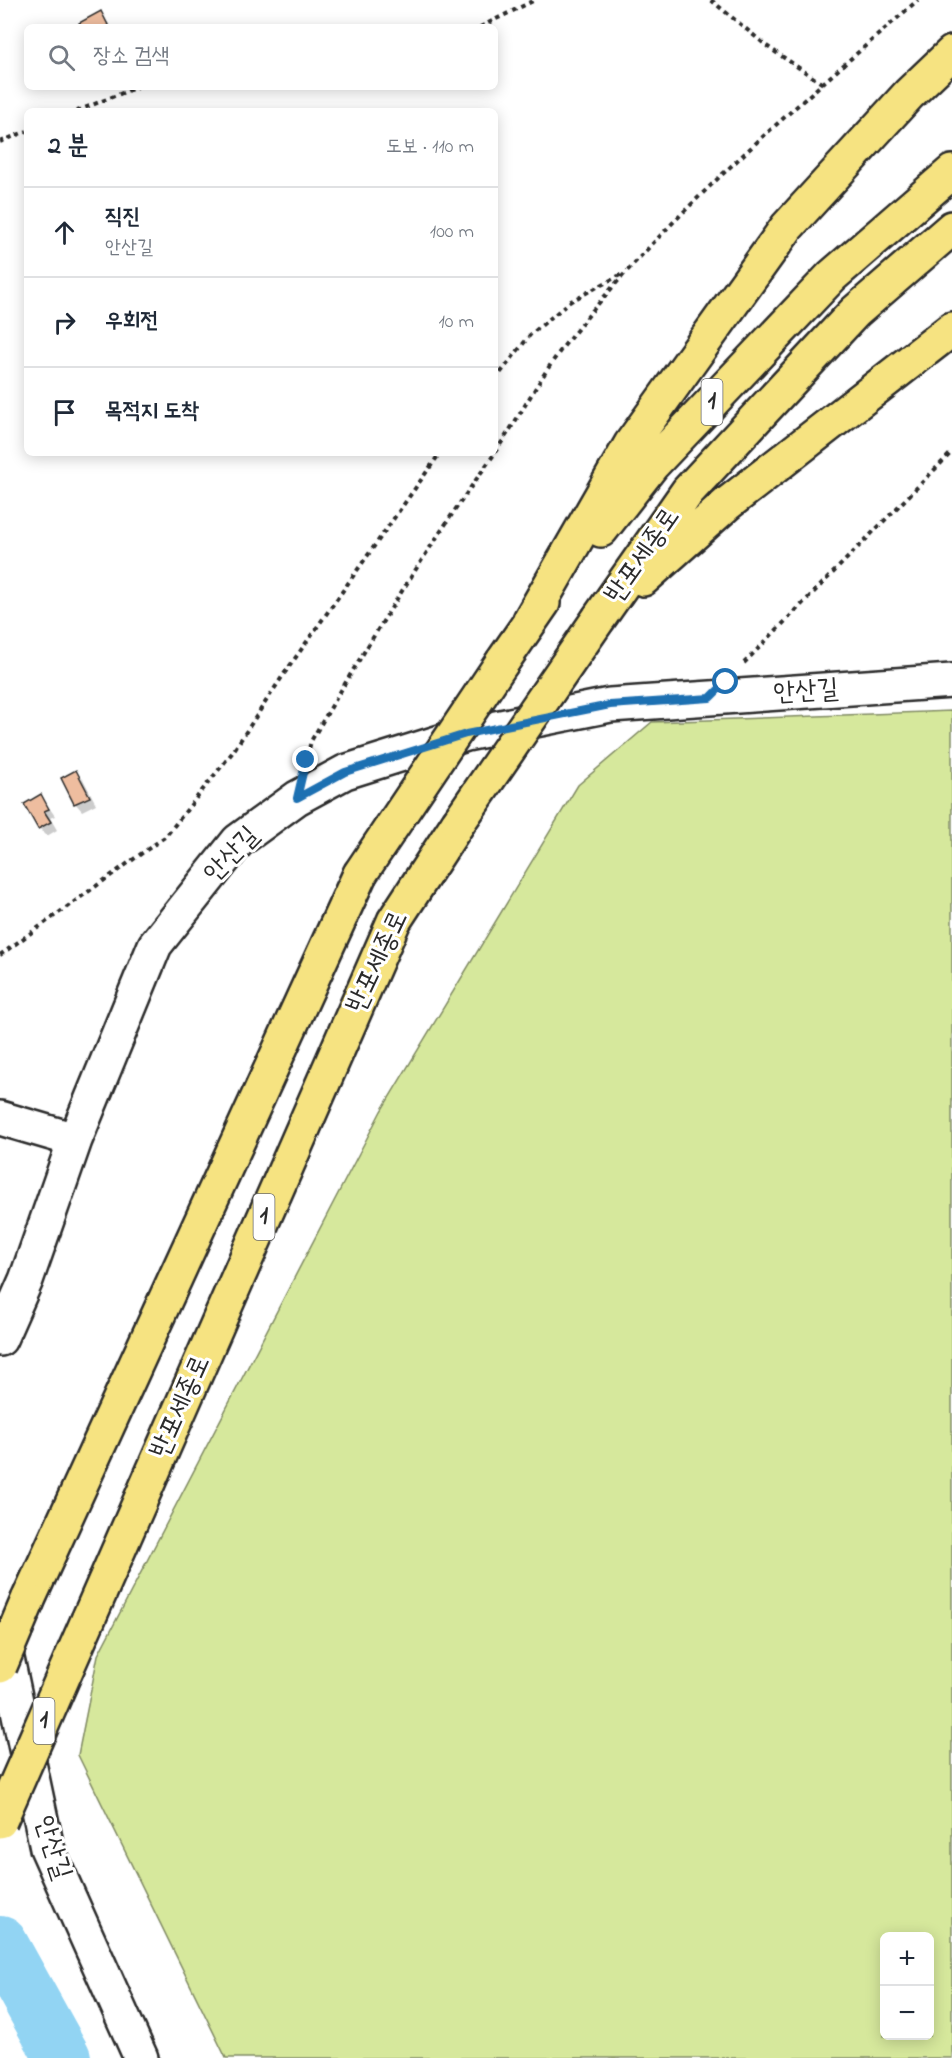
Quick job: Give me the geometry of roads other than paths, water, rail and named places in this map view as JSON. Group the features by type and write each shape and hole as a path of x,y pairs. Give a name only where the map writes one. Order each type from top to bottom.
{"highway":[{"path":"530,620 631,444 787,227 909,94 952,53"},
{"name":"반포세종로","path":"0,1666 28,1600 360,874 530,620 652,465 832,276 952,172"},
{"name":"반포세종로","path":"0,1821 394,921 458,823 688,492 855,312 952,228"},
{"path":"599,618 727,504 952,329"}],"street":[{"name":"안산길","path":"0,1339 26,1280 75,1140 155,945 238,841 297,798 345,772 466,734 610,705 952,681"},
{"path":"0,1118 75,1140"},
{"name":"안산길","path":"0,1627 47,1848 141,2058"}],"waterway":[{"path":"0,1944 63,2058"}]}
